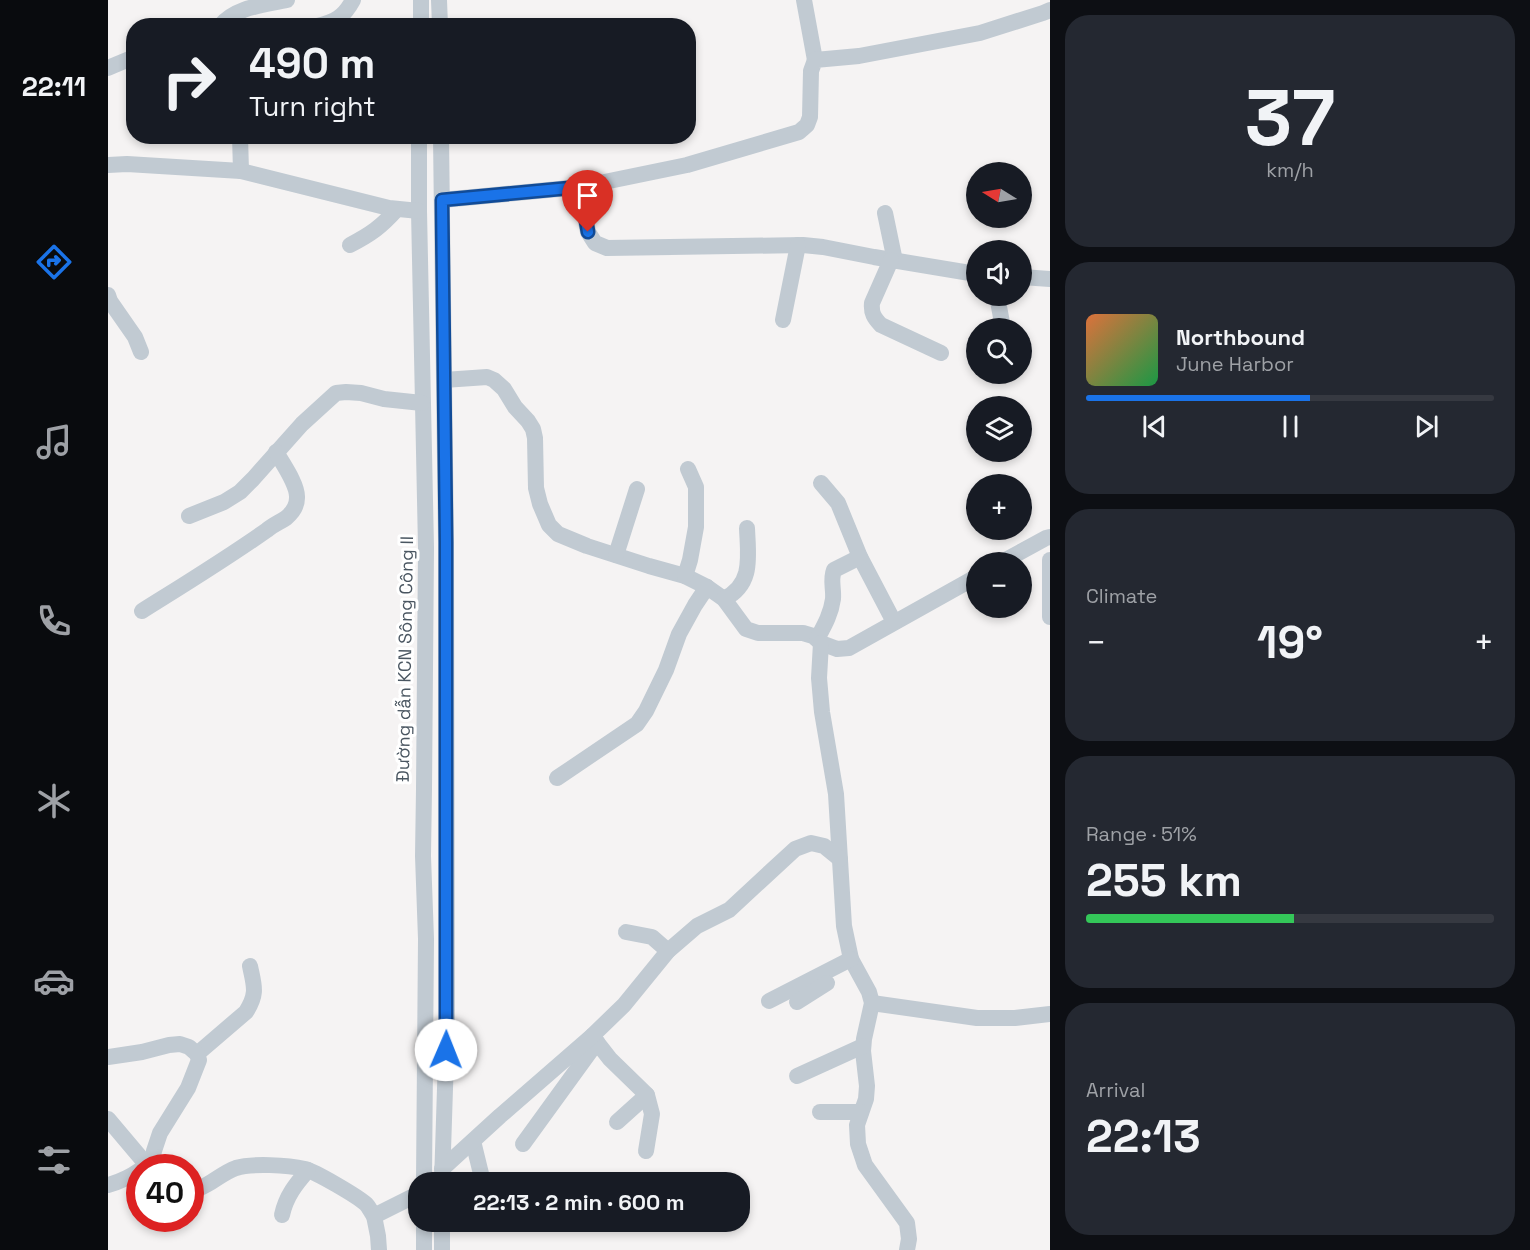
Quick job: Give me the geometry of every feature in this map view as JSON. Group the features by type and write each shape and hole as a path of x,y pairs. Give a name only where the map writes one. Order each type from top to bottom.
{"street":[{"path":"226,18 242,10 287,0"},
{"path":"421,0 421,18"},
{"path":"439,0 440,18"},
{"path":"442,200 580,187 687,165 799,132 807,125 810,117 811,71 815,60 804,0"},
{"path":"815,60 859,56 980,33 1050,10"},
{"path":"108,68 126,60"},
{"path":"240,144 241,171"},
{"name":"Đường dẫn KCN Sông Công II","path":"419,144 426,548 423,856 426,939 424,1172"},
{"path":"441,144 446,542 447,1026 442,1172"},
{"path":"108,165 127,164 241,171 344,198 419,211"},
{"path":"580,187 588,232 595,243 607,248 823,246 966,272"},
{"path":"351,245 382,226 397,209"},
{"path":"885,213 893,260 872,303 871,310 881,325 941,353"},
{"path":"783,320 798,245"},
{"path":"1032,278 1050,279"},
{"path":"108,295 135,337 141,352"},
{"path":"444,380 487,377 504,389 514,407 533,429 536,488 549,525 558,534 586,546 685,576 707,587 724,599 746,629 758,633 802,633 813,636 837,649 849,648 966,582"},
{"path":"189,516 224,502 240,492 302,424 336,393 361,393 384,399 422,403"},
{"path":"142,610 230,557 272,526 287,518 297,499 297,493 276,452"},
{"path":"685,576 696,527 696,487 688,469"},
{"path":"821,483 838,503 860,557 894,622"},
{"path":"616,555 637,489"},
{"path":"724,599 734,594 745,579 748,568 747,528"},
{"path":"1020,552 1050,537"},
{"path":"860,557 834,570 832,600 819,641 819,678 836,794 844,926 853,962 869,992 872,1003 863,1046 867,1086 866,1099 857,1125 858,1144 866,1165 906,1223 909,1239 907,1250"},
{"path":"1050,560 1050,617"},
{"path":"557,778 637,724 666,670 680,634 707,587"},
{"path":"524,1143 595,1039 668,951 698,926 729,910 795,849 811,843 824,846 840,858"},
{"path":"626,933 652,937 668,951"},
{"path":"769,1001 853,962"},
{"path":"797,1002 853,962"},
{"path":"197,1054 246,1012 252,1004 255,992 250,966"},
{"path":"872,1003 977,1018 1015,1018 1050,1014"},
{"path":"425,1026 447,1026"},
{"path":"595,1039 610,1059 647,1095 652,1114 646,1151"},
{"path":"445,1172 500,1116 595,1039"},
{"path":"108,1057 180,1044 189,1047 197,1054 199,1060 188,1088 160,1133 153,1154"},
{"path":"797,1076 863,1046"},
{"path":"617,1122 647,1095"},
{"path":"820,1112 861,1112"},
{"path":"108,1119 139,1154"},
{"path":"473,1141 481,1172"},
{"path":"204,1186 235,1168 248,1165 308,1170 367,1206 374,1216 380,1250"},
{"path":"282,1215 290,1192 308,1170"},
{"path":"108,1185 126,1178"},
{"path":"374,1216 408,1199"},
{"path":"424,1232 424,1250"},
{"path":"442,1232 442,1250"}],"route":[{"path":"446,1050 446,542 442,200 580,187 588,232"}]}
